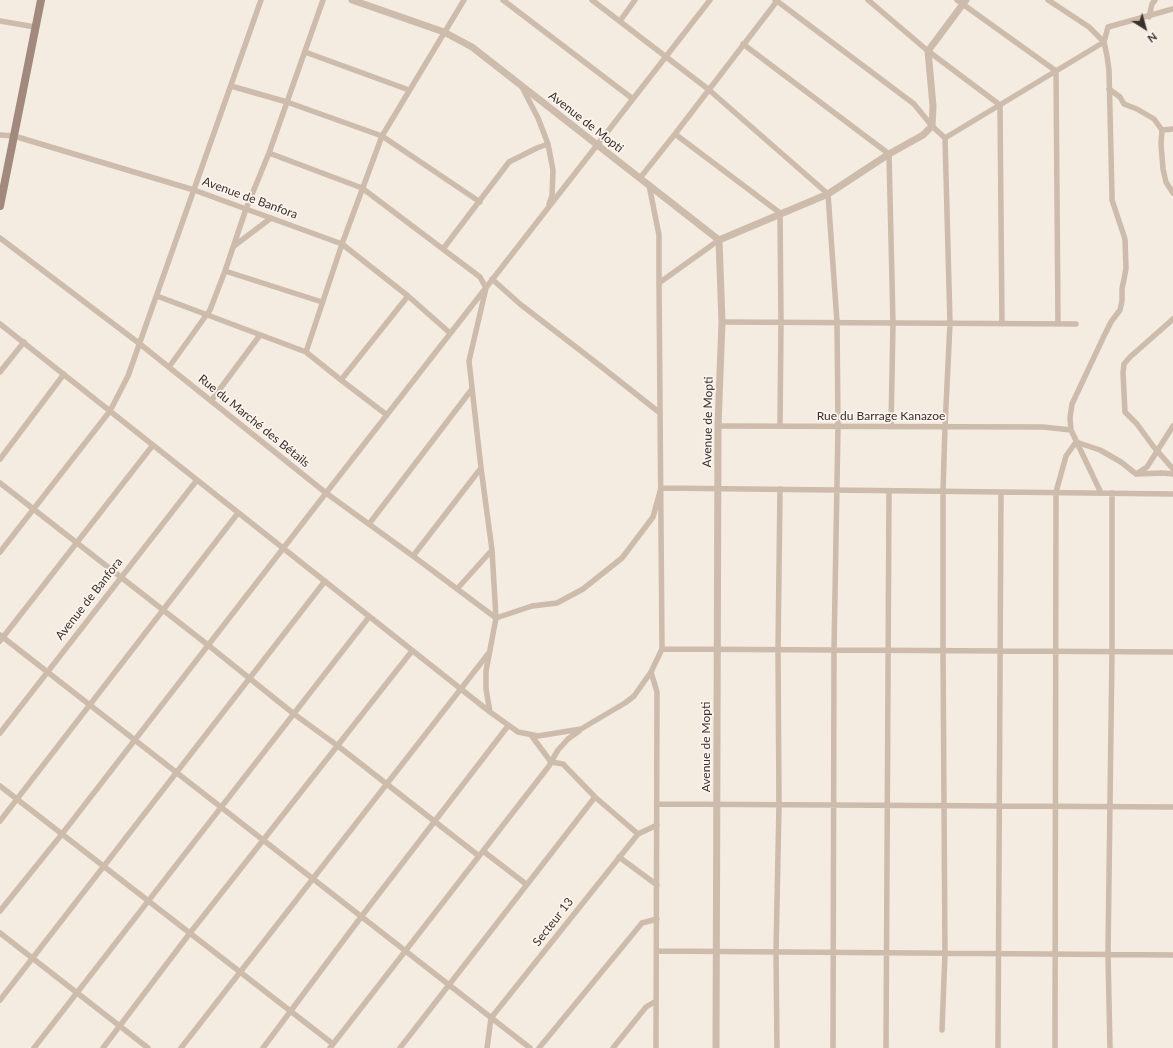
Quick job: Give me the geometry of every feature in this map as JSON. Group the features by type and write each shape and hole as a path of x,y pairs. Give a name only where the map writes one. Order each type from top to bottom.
{"main road":[{"path":"0,206 41,0"}],"street":[{"path":"0,552 110,411 128,376 262,0"},
{"path":"170,367 210,310 246,209 269,153 323,0"},
{"name":"Avenue de Mopti","path":"352,0 444,32 472,47 719,240 722,322 718,426 716,1048"},
{"path":"306,352 342,244 382,136 464,0"},
{"path":"503,0 633,99"},
{"path":"592,0 708,89 828,194 838,322 838,426 834,650 833,1048"},
{"path":"620,21 635,0"},
{"path":"0,912 710,0"},
{"path":"640,178 776,0 914,104 932,126 945,138 950,323 945,427 944,491 943,651 945,953 942,1030"},
{"path":"868,0 928,52 1000,105"},
{"path":"1048,0 1089,27 1104,42 1108,56 1112,200 1126,239 1126,269 1120,310 1111,322 1072,404 1070,418 1071,430 1101,493"},
{"path":"1149,17 1152,4 1155,0"},
{"path":"659,283 719,240 828,194 889,154 923,135 932,126 933,106 928,52 962,1 1056,71"},
{"path":"945,138 1104,42 1108,27 1173,10"},
{"path":"0,21 35,27"},
{"path":"743,44 889,154"},
{"path":"305,52 409,90"},
{"path":"1056,71 1058,324"},
{"path":"521,85 538,118 548,144 553,170 552,196 548,208"},
{"path":"231,86 287,102 382,136 480,202"},
{"path":"1109,89 1120,97 1124,104 1137,109 1154,120 1162,130 1161,144 1163,169 1166,182 1173,193"},
{"path":"1000,105 1002,324"},
{"path":"1162,130 1173,129"},
{"path":"675,134 780,213"},
{"name":"Avenue de Banfora","path":"0,135 14,136 194,190 342,244 408,296 450,333"},
{"path":"443,249 509,162 548,144"},
{"path":"269,153 362,188 480,277 486,288 469,361 492,550 496,618 486,671 486,689 490,712"},
{"path":"889,154 893,323 892,427"},
{"path":"0,786 291,1011 332,1046 481,854 551,762 558,750 568,739 581,729 634,696 651,672 662,649 659,235 649,185"},
{"path":"780,213 780,426"},
{"path":"233,246 270,218"},
{"name":"Rue du Marché des Bétails","path":"0,238 170,367 326,493 496,618"},
{"path":"225,270 322,302"},
{"path":"492,279 520,304 660,414"},
{"path":"157,296 306,352 387,415"},
{"path":"341,380 408,296"},
{"path":"1173,319 1130,357 1124,364 1123,374 1124,412 1137,424 1173,469"},
{"path":"722,322 1076,324"},
{"path":"0,324 460,690 508,726 518,732 538,736 546,736 581,729"},
{"path":"211,401 260,335"},
{"path":"0,372 24,342"},
{"path":"0,459 64,374"},
{"path":"369,524 472,389"},
{"name":"Rue du Barrage Kanazoe","path":"718,426 1043,428 1071,430"},
{"path":"1136,474 1147,467 1173,426"},
{"path":"1076,442 1100,450 1121,462 1136,474 1173,474"},
{"path":"1055,1048 1056,492 1066,456 1076,442"},
{"path":"153,445 1,638 90,705 530,1048"},
{"path":"413,556 481,468"},
{"name":"Avenue de Banfora","path":"0,733 197,480"},
{"path":"0,483 294,714 338,746 435,822 526,884"},
{"path":"661,488 1173,494"},
{"path":"496,618 532,606 557,603 584,589 622,558 653,517 661,488"},
{"path":"777,1048 776,952 779,805 778,650 780,489"},
{"path":"886,1048 888,491"},
{"path":"998,1048 1001,492"},
{"path":"1110,1048 1108,954 1112,652 1112,493"},
{"path":"0,821 238,513"},
{"path":"457,589 492,550"},
{"path":"0,1000 324,582"},
{"path":"34,1048 222,808 368,617"},
{"path":"662,649 1173,652"},
{"path":"103,1048 190,933 412,651"},
{"path":"182,1048 490,652"},
{"path":"651,672 657,692 656,1048"},
{"path":"263,1048 361,917 508,726"},
{"path":"531,735 551,762 563,764 594,797 638,834"},
{"path":"400,1048 594,797"},
{"path":"657,804 1173,807"},
{"name":"Secteur 13","path":"491,1018 638,834 657,825"},
{"path":"619,857 657,885"},
{"path":"539,1048 642,923 657,920"},
{"path":"0,933 148,1048"},
{"path":"657,951 1173,955"},
{"path":"613,1048 646,1007 656,1001"},
{"path":"487,1048 491,1018"}]}
